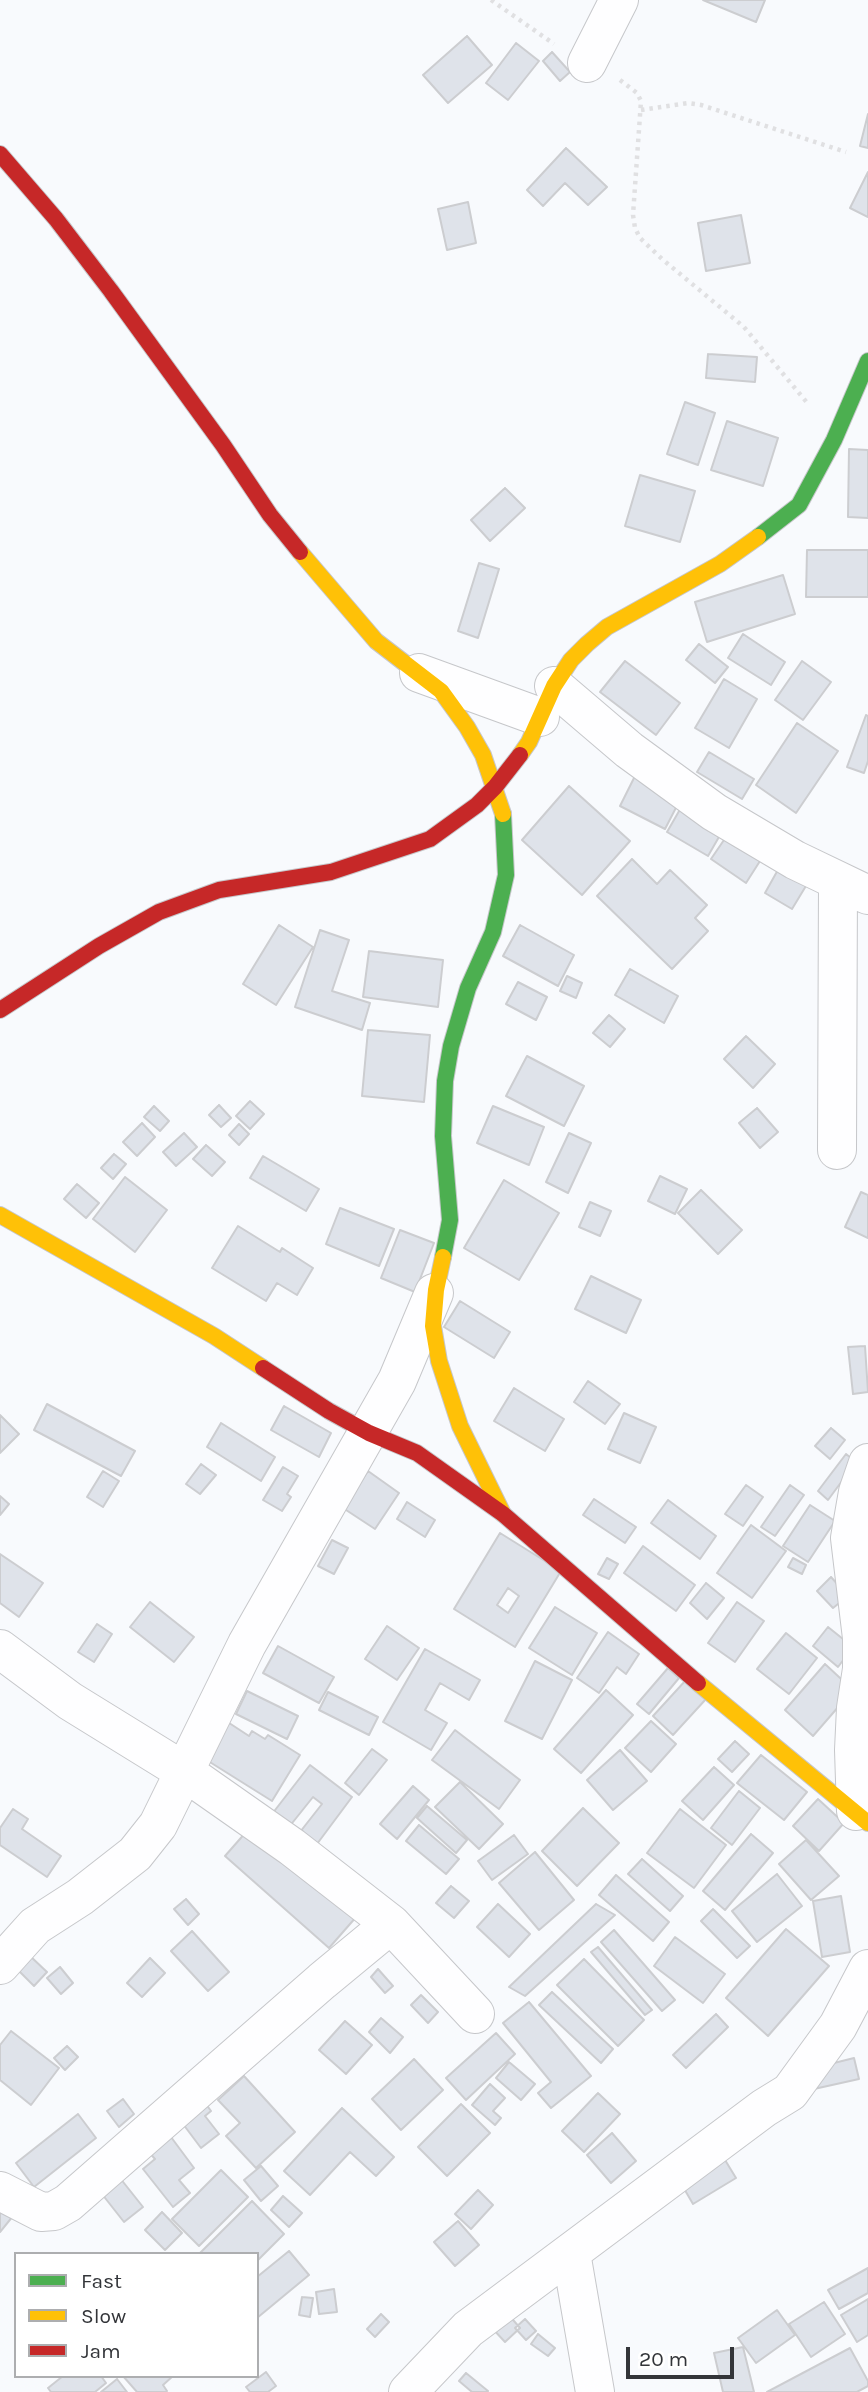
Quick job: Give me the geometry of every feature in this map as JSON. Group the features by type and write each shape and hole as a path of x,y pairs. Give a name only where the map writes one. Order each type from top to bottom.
{"street":[{"path":"587,63 619,0"},
{"path":"0,154 57,219 223,444 270,515 351,614 376,641 441,691 483,755 495,787 504,818 506,875 493,932 468,988 451,1046 445,1081 443,1136 450,1220 436,1290 433,1326 445,1382 460,1426 503,1514"},
{"path":"0,1010 99,946 159,912 219,890 331,872 408,848 430,839 477,805 495,787 529,742 547,701 571,660 607,627 720,564 799,505 834,440 868,361"},
{"path":"419,673 547,701 629,750 714,812 795,860 853,888 837,1150"},
{"path":"0,1215 202,1328 329,1411 369,1433 417,1453 503,1514 655,1647 862,1817"},
{"path":"0,1965 35,1926 80,1897 135,1854 158,1825 247,1644 397,1381 436,1290"},
{"path":"862,1817 853,1751 862,1658 850,1538 858,1492 868,1463"},
{"path":"0,1649 70,1700 185,1772 292,1847 391,1924 475,2014"},
{"path":"0,2191 41,2212 54,2211 68,2203 391,1924"},
{"path":"408,2392 468,2329 764,2108 790,2092 838,2026 868,1969"},
{"path":"571,2253 595,2392"}],"path":[{"path":"491,0 546,39 618,79 637,93 641,110 633,215 640,237 662,259 744,327 806,401 834,440"},
{"path":"641,110 688,103 701,105 846,152"}],"building":[{"path":"703,0 765,0 756,22"},
{"path":"467,36 492,65 448,103 423,75"},
{"path":"516,43 539,61 508,100 486,83"},
{"path":"552,52 570,72 560,81 543,61"},
{"path":"868,114 868,148 860,146"},
{"path":"566,148 607,187 588,205 565,183 543,206 527,190"},
{"path":"868,172 868,217 850,208"},
{"path":"468,202 476,243 447,250 438,209"},
{"path":"741,215 750,263 706,271 698,223"},
{"path":"708,354 757,357 755,382 706,378"},
{"path":"685,402 715,413 698,465 667,454"},
{"path":"727,421 778,438 763,486 711,470"},
{"path":"849,449 868,450 868,518 848,517"},
{"path":"640,475 695,491 680,542 625,526"},
{"path":"505,488 525,508 490,541 471,520"},
{"path":"807,550 868,550 868,597 806,597"},
{"path":"479,563 499,569 478,638 458,631"},
{"path":"783,575 795,614 707,642 695,602"},
{"path":"743,634 785,662 771,685 728,658"},
{"path":"699,644 728,667 715,683 686,660"},
{"path":"625,661 680,703 656,735 600,692"},
{"path":"802,661 831,682 803,720 775,700"},
{"path":"724,679 757,699 729,748 695,728"},
{"path":"866,715 868,761 864,773 847,767"},
{"path":"797,723 838,751 796,813 756,785"},
{"path":"709,752 754,779 742,799 697,772"},
{"path":"636,774 681,798 665,829 620,806"},
{"path":"569,786 630,841 582,895 522,840"},
{"path":"686,799 727,823 708,856 667,832"},
{"path":"726,837 760,861 746,883 711,859"},
{"path":"632,859 657,884 670,870 707,905 695,918 708,931 672,969 597,896"},
{"path":"784,859 812,876 792,909 765,893"},
{"path":"279,925 313,947 276,1005 243,984"},
{"path":"520,925 574,955 558,986 503,956"},
{"path":"320,930 349,940 332,991 370,1003 362,1030 295,1007"},
{"path":"369,951 443,960 438,1007 363,997"},
{"path":"630,969 678,996 664,1023 615,995"},
{"path":"567,976 582,983 576,998 560,991"},
{"path":"518,982 547,997 536,1020 506,1004"},
{"path":"609,1015 625,1029 610,1047 593,1033"},
{"path":"368,1030 430,1035 424,1102 362,1096"},
{"path":"746,1036 775,1064 753,1088 724,1059"},
{"path":"527,1056 584,1086 564,1126 506,1096"},
{"path":"250,1101 264,1114 250,1129 236,1116"},
{"path":"219,1105 231,1118 221,1127 209,1115"},
{"path":"154,1106 169,1121 160,1131 144,1117"},
{"path":"493,1106 544,1127 529,1165 477,1143"},
{"path":"757,1108 778,1132 760,1148 739,1123"},
{"path":"142,1123 155,1137 137,1156 123,1142"},
{"path":"239,1124 249,1134 239,1145 229,1135"},
{"path":"184,1133 197,1147 176,1166 163,1152"},
{"path":"569,1133 591,1143 568,1193 546,1182"},
{"path":"206,1145 225,1162 212,1176 193,1159"},
{"path":"114,1154 126,1164 113,1179 101,1168"},
{"path":"263,1156 319,1189 306,1211 250,1178"},
{"path":"660,1176 687,1189 675,1214 648,1201"},
{"path":"125,1177 167,1210 135,1252 93,1219"},
{"path":"504,1180 559,1213 519,1280 464,1248"},
{"path":"77,1184 99,1203 86,1218 64,1199"},
{"path":"701,1190 742,1230 718,1254 678,1213"},
{"path":"861,1192 868,1195 868,1238 845,1227"},
{"path":"590,1202 611,1211 600,1236 579,1227"},
{"path":"340,1208 394,1229 379,1266 326,1244"},
{"path":"238,1226 280,1252 282,1248 313,1268 297,1295 277,1283 266,1301 212,1268"},
{"path":"400,1230 434,1243 415,1292 381,1278"},
{"path":"591,1276 641,1300 626,1333 575,1309"},
{"path":"460,1301 510,1332 494,1358 444,1327"},
{"path":"865,1346 868,1392 853,1394 848,1347"},
{"path":"588,1381 620,1404 605,1424 574,1402"},
{"path":"514,1388 564,1419 545,1451 494,1421"},
{"path":"47,1404 135,1451 121,1476 34,1430"},
{"path":"284,1406 331,1433 319,1457 271,1430"},
{"path":"624,1413 656,1427 640,1463 608,1449"},
{"path":"0,1415 19,1434 0,1453"},
{"path":"221,1423 275,1457 261,1481 207,1447"},
{"path":"831,1428 845,1440 830,1459 815,1446"},
{"path":"846,1454 856,1462 828,1500 818,1491"},
{"path":"201,1464 216,1475 200,1494 186,1484"},
{"path":"283,1467 298,1476 287,1494 291,1497 282,1511 263,1500"},
{"path":"103,1471 119,1481 103,1507 87,1497"},
{"path":"368,1471 399,1493 375,1529 343,1508"},
{"path":"746,1485 763,1497 743,1526 725,1514"},
{"path":"790,1485 804,1495 775,1536 761,1527"},
{"path":"0,1496 9,1504 0,1515"},
{"path":"594,1499 636,1527 625,1543 583,1515"},
{"path":"668,1500 716,1536 700,1559 651,1523"},
{"path":"407,1502 435,1520 425,1537 397,1519"},
{"path":"810,1505 835,1521 808,1562 783,1546"},
{"path":"751,1525 786,1551 752,1598 717,1573"},
{"path":"500,1533 561,1571 515,1647 454,1609","holes":["508,1588 519,1596 508,1613 497,1605"]},
{"path":"332,1540 348,1548 334,1574 318,1566"},
{"path":"643,1546 695,1585 676,1611 624,1573"},
{"path":"0,1554 43,1583 19,1617 0,1603"},
{"path":"607,1558 618,1564 609,1579 598,1574"},
{"path":"793,1558 806,1565 802,1574 788,1567"},
{"path":"831,1577 848,1596 833,1608 817,1591"},
{"path":"706,1583 724,1598 707,1619 690,1603"},
{"path":"150,1602 194,1637 174,1662 130,1627"},
{"path":"737,1602 764,1621 735,1662 708,1643"},
{"path":"555,1607 597,1633 572,1675 529,1648"},
{"path":"97,1624 112,1634 94,1662 78,1652"},
{"path":"387,1626 419,1648 397,1680 365,1659"},
{"path":"828,1627 853,1647 838,1667 813,1646"},
{"path":"608,1632 639,1654 626,1674 617,1667 599,1693 577,1678"},
{"path":"786,1633 817,1658 789,1694 757,1669"},
{"path":"278,1646 334,1677 319,1703 263,1673"},
{"path":"425,1649 480,1680 469,1700 440,1683 425,1710 447,1723 431,1750 383,1722"},
{"path":"535,1661 572,1680 542,1739 505,1721"},
{"path":"825,1664 853,1690 813,1736 785,1710"},
{"path":"668,1668 679,1678 649,1714 637,1704"},
{"path":"686,1680 706,1699 673,1735 653,1716"},
{"path":"606,1690 633,1715 581,1773 554,1749"},
{"path":"247,1691 298,1716 287,1739 236,1714"},
{"path":"328,1692 378,1717 369,1735 319,1710"},
{"path":"220,1717 249,1736 252,1731 265,1739 268,1735 300,1755 272,1801 197,1754"},
{"path":"651,1721 676,1744 651,1772 625,1748"},
{"path":"455,1730 520,1780 499,1809 432,1760"},
{"path":"735,1741 749,1754 732,1772 718,1759"},
{"path":"372,1749 387,1760 359,1795 345,1783"},
{"path":"620,1750 647,1781 613,1810 587,1780"},
{"path":"761,1755 807,1792 784,1820 737,1783"},
{"path":"310,1765 352,1797 317,1844 300,1832 322,1804 313,1797 289,1827 272,1814"},
{"path":"714,1767 734,1785 703,1820 682,1801"},
{"path":"460,1782 503,1824 479,1849 435,1807"},
{"path":"413,1786 429,1800 397,1839 380,1824"},
{"path":"739,1791 760,1808 732,1845 711,1828"},
{"path":"818,1799 844,1823 819,1851 793,1826"},
{"path":"427,1806 467,1840 456,1853 417,1818"},
{"path":"583,1808 619,1843 577,1886 542,1851"},
{"path":"13,1809 28,1819 22,1829 61,1856 47,1877 0,1845 0,1828"},
{"path":"680,1809 726,1845 694,1888 647,1853"},
{"path":"254,1823 357,1916 329,1948 225,1856"},
{"path":"419,1825 459,1859 446,1874 406,1841"},
{"path":"751,1834 773,1853 725,1910 703,1891"},
{"path":"514,1835 528,1854 492,1880 478,1861"},
{"path":"806,1840 839,1876 811,1900 779,1864"},
{"path":"535,1852 574,1900 539,1930 499,1883"},
{"path":"642,1859 683,1896 670,1911 628,1874"},
{"path":"777,1874 802,1906 757,1942 732,1911"},
{"path":"616,1875 669,1922 653,1941 599,1895"},
{"path":"451,1886 469,1901 454,1918 436,1903"},
{"path":"841,1896 850,1952 822,1957 813,1901"},
{"path":"186,1899 199,1914 188,1925 174,1909"},
{"path":"498,1904 530,1934 509,1957 477,1927"},
{"path":"596,1904 615,1915 525,1996 509,1987"},
{"path":"713,1909 750,1946 737,1958 701,1921"},
{"path":"786,1929 829,1966 768,2036 726,1998"},
{"path":"614,1930 675,2000 662,2011 601,1942"},
{"path":"192,1931 229,1972 208,1991 171,1951"},
{"path":"675,1937 725,1974 703,2003 654,1966"},
{"path":"598,1947 652,2010 645,2015 591,1952"},
{"path":"29,1955 47,1972 34,1986 16,1968"},
{"path":"150,1958 165,1973 142,1997 127,1983"},
{"path":"584,1959 644,2020 618,2046 557,1985"},
{"path":"60,1967 73,1983 61,1994 47,1978"},
{"path":"378,1969 393,1986 385,1993 371,1977"},
{"path":"552,1992 613,2049 601,2063 539,2005"},
{"path":"421,1995 438,2012 428,2023 411,2005"},
{"path":"529,2002 591,2076 551,2108 538,2093 551,2082 503,2023"},
{"path":"716,2014 728,2027 686,2068 673,2055"},
{"path":"381,2018 403,2037 390,2053 369,2032"},
{"path":"345,2021 372,2045 346,2074 319,2050"},
{"path":"11,2031 59,2068 31,2105 0,2080 0,2045"},
{"path":"496,2033 515,2054 466,2100 446,2078"},
{"path":"67,2046 78,2057 65,2070 54,2058"},
{"path":"854,2058 859,2079 814,2089 810,2069"},
{"path":"414,2059 443,2090 401,2130 372,2099"},
{"path":"509,2062 535,2084 521,2100 496,2078"},
{"path":"244,2076 295,2132 256,2168 226,2136 240,2123 218,2100"},
{"path":"490,2084 505,2098 493,2111 501,2118 495,2125 472,2105"},
{"path":"598,2093 620,2114 584,2152 562,2131"},
{"path":"201,2097 211,2111 205,2116 219,2134 201,2148 177,2116"},
{"path":"123,2099 134,2114 119,2127 107,2111"},
{"path":"461,2104 490,2133 447,2176 418,2147"},
{"path":"342,2108 394,2157 376,2176 350,2152 310,2195 284,2171"},
{"path":"78,2114 96,2138 34,2187 16,2163"},
{"path":"168,2133 194,2168 179,2180 190,2193 173,2207 143,2169 155,2159 147,2150"},
{"path":"612,2133 636,2161 611,2183 587,2155"},
{"path":"722,2155 736,2178 693,2204 679,2180"},
{"path":"261,2166 278,2186 261,2201 244,2180"},
{"path":"221,2170 248,2197 199,2246 172,2219"},
{"path":"116,2173 143,2207 124,2222 98,2189"},
{"path":"478,2190 493,2205 471,2229 455,2214"},
{"path":"283,2196 302,2213 289,2227 271,2210"},
{"path":"252,2201 284,2234 259,2259 259,2252 201,2252"},
{"path":"0,2206 13,2216 0,2232"},
{"path":"162,2212 182,2233 165,2250 145,2230"},
{"path":"458,2221 479,2245 455,2266 434,2242"},
{"path":"289,2251 309,2275 259,2316 259,2275"},
{"path":"868,2268 868,2293 839,2309 828,2290"},
{"path":"334,2289 337,2312 319,2314 316,2292"},
{"path":"302,2297 313,2298 310,2317 299,2315"},
{"path":"868,2299 868,2335 857,2342 841,2315"},
{"path":"824,2302 845,2334 811,2357 789,2324"},
{"path":"777,2310 795,2335 756,2363 738,2338"},
{"path":"381,2314 389,2322 375,2337 367,2329"},
{"path":"508,2314 520,2328 505,2342 492,2328"},
{"path":"525,2319 536,2331 526,2340 515,2328"},
{"path":"538,2334 555,2348 548,2356 531,2344"},
{"path":"743,2347 754,2392 723,2392 714,2353"},
{"path":"850,2348 868,2381 868,2386 857,2392 767,2392"},
{"path":"266,2372 276,2386 268,2392 250,2392 246,2387"},
{"path":"466,2373 488,2391 472,2392 459,2381"},
{"path":"60,2378 102,2378 106,2383 95,2392 51,2392 48,2388"},
{"path":"125,2378 171,2378 163,2385 166,2392 137,2392"},
{"path":"117,2379 127,2392 101,2392"}],"traffic: fast":[{"path":"758,537 799,505 834,440 868,361"},
{"path":"443,1257 450,1220 443,1136 445,1081 451,1046 468,988 493,932 506,875 503,814"}],"traffic: slow":[{"path":"520,755 529,742 554,686 571,660 587,644 607,627 720,564 758,537"},
{"path":"300,552 376,641 441,691 483,755 503,814"},
{"path":"0,1215 214,1336 263,1368"},
{"path":"443,1257 436,1290 433,1326 439,1361 460,1426 503,1514"},
{"path":"698,1683 868,1823"}],"traffic: jam":[{"path":"0,154 56,219 111,291 223,445 270,515 300,552"},
{"path":"0,1010 99,946 159,912 219,890 331,872 430,839 477,805 520,755"},
{"path":"263,1368 329,1411 369,1433 417,1453 503,1514 698,1683"}]}
